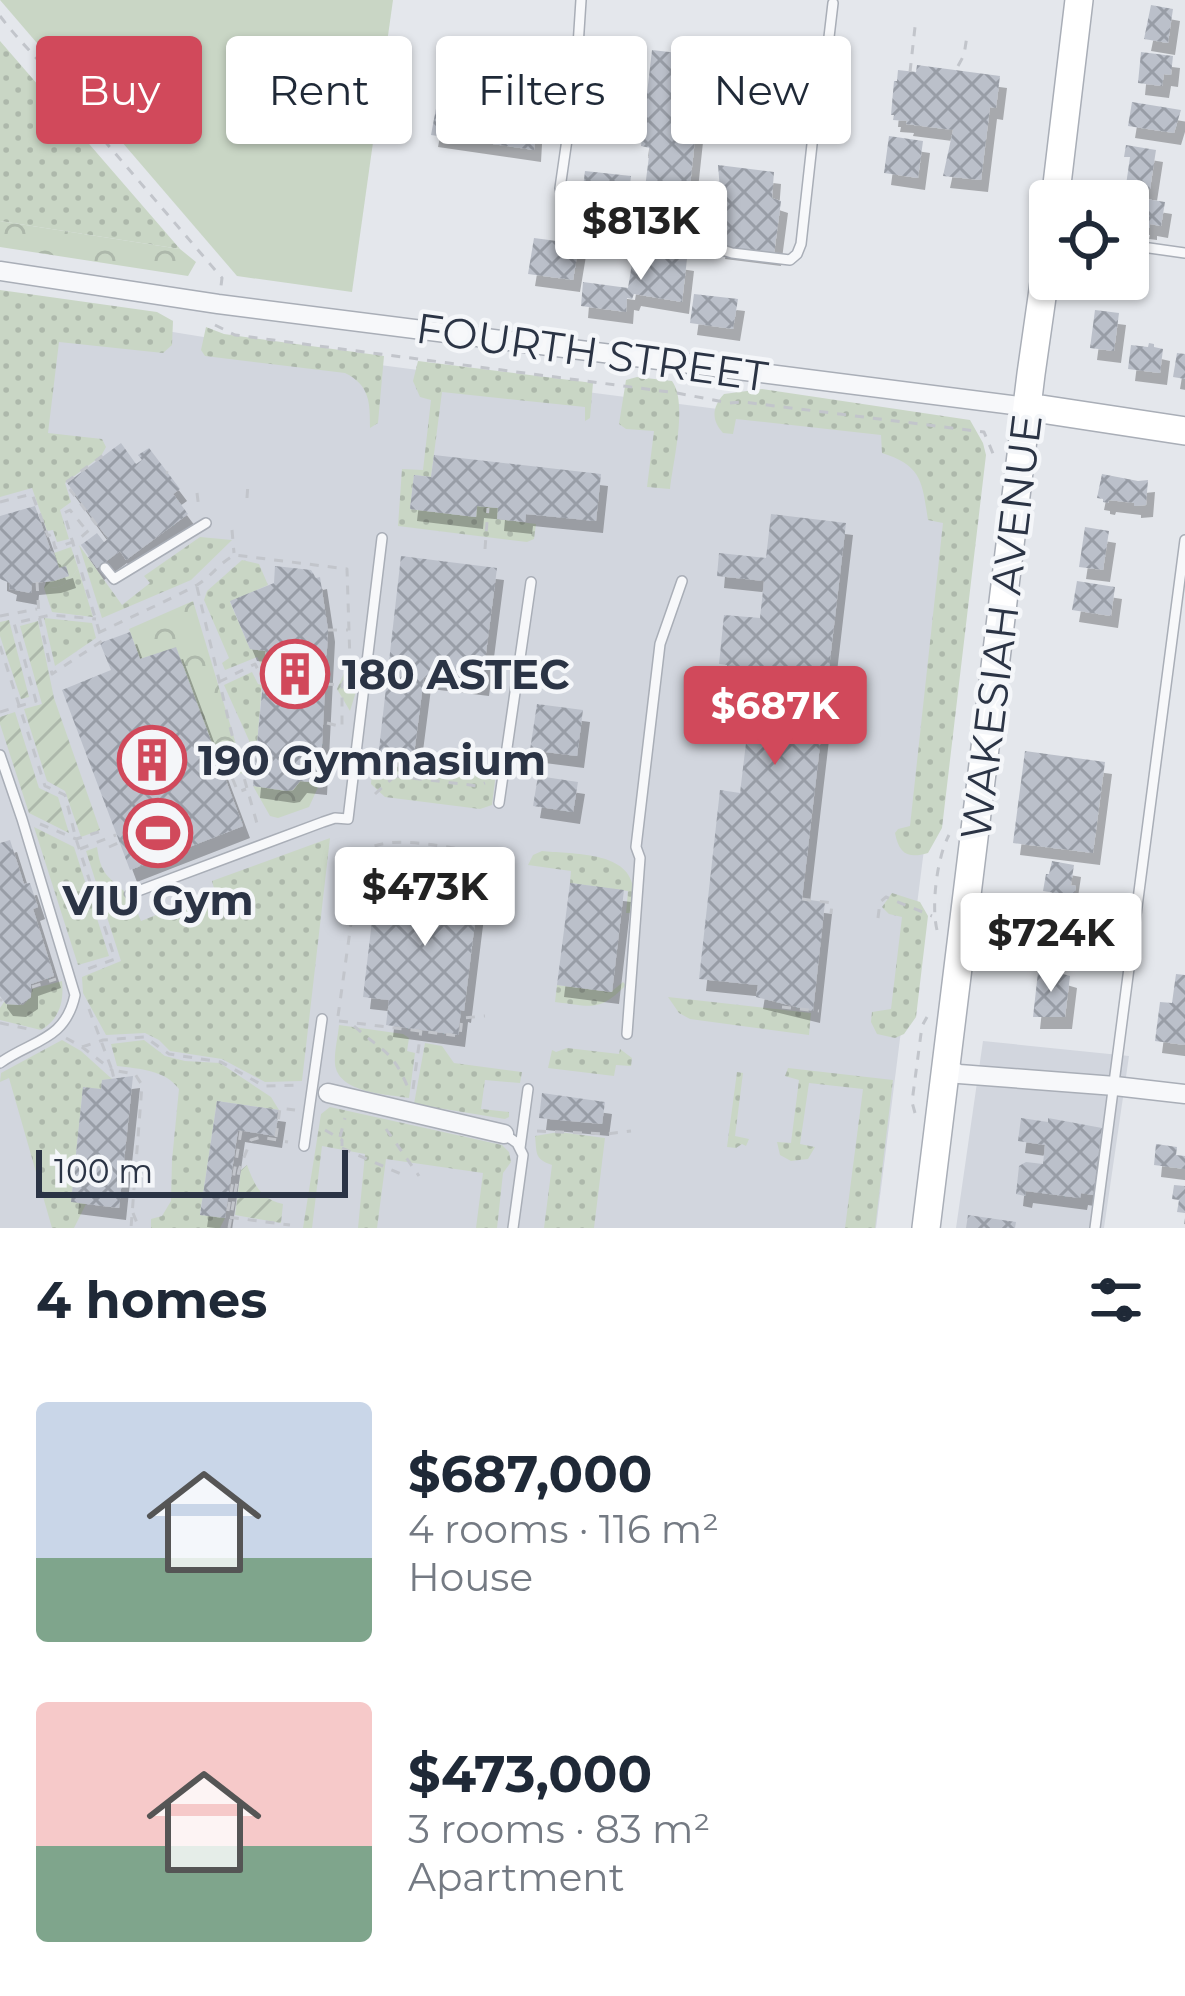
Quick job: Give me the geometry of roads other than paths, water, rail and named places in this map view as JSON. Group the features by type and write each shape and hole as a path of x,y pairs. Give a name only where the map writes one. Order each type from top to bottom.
{"main road":[{"path":"1058,180 1079,0"},
{"name":"WAKESIAH AVENUE","path":"926,1228 1042,300"},
{"name":"FOURTH STREET","path":"1028,406 1185,431"}],"street":[{"name":"FOURTH STREET","path":"0,271 218,304 1028,406"},
{"path":"948,1069 959,1074 1185,1094"},
{"path":"328,1093 504,1134"}],"lane":[{"path":"580,0 576,77 560,188 563,202 574,213 613,226 698,238 732,253 790,260 801,244 820,72 833,3"},
{"path":"1149,248 1185,253"},
{"path":"105,568 114,579 206,523"},
{"path":"130,894 335,818 348,819 382,538"},
{"path":"1095,1228 1185,540"},
{"path":"627,1034 640,858 636,847 660,644 682,581"},
{"path":"499,803 531,582"},
{"path":"0,755 74,995 58,1036 0,1063"},
{"path":"304,1146 322,1019"},
{"path":"513,1228 527,1089"},
{"path":"504,1134 520,1148"}],"place":[{"name":"180 ASTEC","path":"295,674"},
{"name":"190 Gymnasium","path":"152,760"},
{"name":"VIU Gym","path":"158,833"}]}
